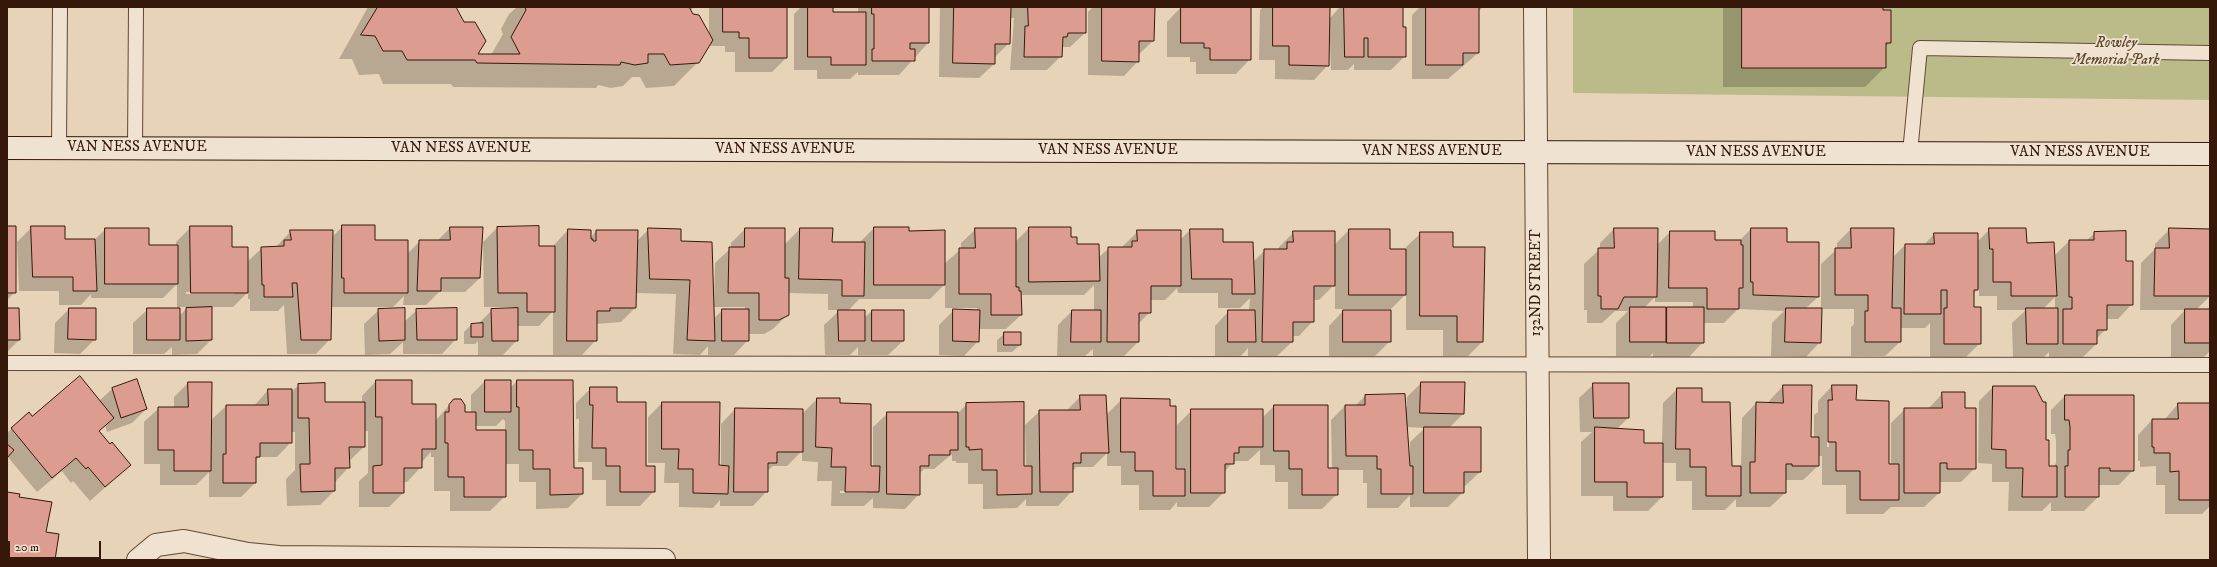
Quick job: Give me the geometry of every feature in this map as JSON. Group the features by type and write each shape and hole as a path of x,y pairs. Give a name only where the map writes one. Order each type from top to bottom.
{"main road":[{"name":"132ND STREET","path":"1535,7 1539,560"},
{"name":"VAN NESS AVENUE","path":"7,148 2210,154"},
{"path":"138,560 156,545 184,541 248,554 279,558 664,560"}],"lane":[{"path":"59,148 60,7"},
{"path":"135,148 136,7"},
{"path":"1910,153 1920,48 2210,53"},
{"path":"7,363 1538,363 2210,365"}],"green space":[{"name":"Rowley Memorial Park","path":"1573,7 2210,7 2210,100 1573,93"}],"building":[{"path":"378,7 456,7 464,22 475,22 486,41 478,54 520,54 511,37 526,10 525,7 689,7 693,14 699,15 713,40 699,63 670,65 664,54 648,54 648,63 635,65 621,62 620,65 477,63 475,60 407,60 402,51 383,51 375,36 361,35"},
{"path":"723,7 787,7 787,58 749,58 749,38 739,38 739,32 723,32"},
{"path":"808,7 833,7 833,12 866,12 866,65 831,65 831,57 808,57"},
{"path":"872,7 929,7 929,43 910,43 910,49 915,49 915,61 872,61 872,49 874,49 874,14 872,14"},
{"path":"954,7 1011,7 1010,44 995,44 995,64 953,63"},
{"path":"1028,7 1086,7 1086,33 1068,33 1067,37 1063,37 1062,57 1024,57 1025,26 1028,26"},
{"path":"1102,7 1155,7 1154,41 1139,41 1139,62 1102,61"},
{"path":"1181,7 1251,7 1251,60 1210,60 1210,48 1204,48 1204,43 1181,43"},
{"path":"1273,7 1330,7 1329,66 1289,65 1289,46 1273,46"},
{"path":"1344,7 1403,7 1403,27 1406,27 1406,57 1368,57 1368,38 1364,38 1364,57 1345,57"},
{"path":"1426,7 1479,7 1479,53 1463,53 1463,65 1426,65"},
{"path":"1742,7 1883,7 1883,10 1891,10 1891,43 1886,43 1886,68 1742,68"},
{"path":"342,225 375,225 375,240 408,240 408,293 344,293 344,278 342,278"},
{"path":"7,226 16,226 16,293 7,293"},
{"path":"31,226 65,226 65,239 95,239 97,291 73,291 73,277 33,277"},
{"path":"190,226 232,226 232,247 248,247 248,293 191,293"},
{"path":"539,226 539,246 555,246 555,312 527,312 527,293 498,293 497,227"},
{"path":"450,227 483,227 480,278 441,278 441,291 417,291 419,240 450,240"},
{"path":"874,227 909,227 909,231 945,230 945,285 874,285"},
{"path":"1029,227 1071,227 1071,237 1077,237 1077,244 1099,244 1100,281 1029,282"},
{"path":"105,228 149,228 149,245 178,245 178,284 105,284"},
{"path":"648,228 681,229 681,241 712,242 715,341 687,340 690,280 650,279"},
{"path":"745,228 785,228 785,278 789,278 789,315 779,320 759,320 759,293 728,293 729,247 744,247"},
{"path":"800,228 833,228 832,242 865,242 864,296 842,296 842,280 799,279"},
{"path":"975,228 1016,228 1016,287 1019,287 1019,291 1021,291 1022,315 991,315 991,294 959,294 959,248 975,248"},
{"path":"1614,228 1658,228 1657,297 1624,297 1618,309 1601,309 1601,296 1598,296 1598,248 1614,248"},
{"path":"1751,228 1787,228 1787,242 1819,242 1819,297 1753,295 1753,282 1751,282"},
{"path":"1851,228 1894,228 1892,308 1901,308 1901,342 1865,342 1865,311 1868,311 1868,295 1835,295 1835,248 1851,248"},
{"path":"1989,228 2026,228 2027,243 2054,242 2057,296 2011,296 2011,282 1993,282 1993,249 1990,249"},
{"path":"2169,228 2210,229 2210,296 2154,296 2155,248 2169,248"},
{"path":"568,229 591,230 591,239 593,239 593,241 596,241 596,230 638,230 636,308 610,308 610,311 597,311 597,341 567,341"},
{"path":"1190,229 1223,229 1223,242 1253,242 1255,294 1232,294 1232,279 1192,279"},
{"path":"1349,229 1390,229 1390,249 1406,249 1406,295 1349,295"},
{"path":"290,230 333,230 331,340 301,340 297,283 292,283 293,297 264,297 264,285 262,285 261,247 284,246 284,240 291,240"},
{"path":"1137,230 1181,230 1181,286 1151,286 1151,313 1139,313 1139,342 1107,342 1108,247 1132,247 1132,241 1137,241"},
{"path":"1293,231 1335,231 1335,286 1314,286 1314,322 1293,322 1293,342 1262,342 1264,249 1287,249 1287,242 1293,242"},
{"path":"1670,231 1715,231 1715,240 1741,240 1741,245 1743,245 1743,288 1739,288 1739,309 1707,309 1707,288 1669,288"},
{"path":"2126,231 2126,261 2133,261 2133,305 2107,305 2107,330 2097,330 2097,344 2063,344 2063,309 2072,309 2072,297 2069,297 2069,240 2094,240 2094,232"},
{"path":"1420,232 1453,232 1453,247 1485,247 1483,342 1457,342 1457,316 1420,316"},
{"path":"1934,233 1978,233 1978,290 1974,290 1974,307 1981,307 1981,344 1944,344 1944,308 1947,308 1947,290 1941,290 1941,314 1904,314 1905,244 1934,244"},
{"path":"212,307 212,340 186,341 186,308"},
{"path":"1630,307 1666,307 1666,342 1630,342"},
{"path":"1667,307 1704,307 1704,343 1667,343"},
{"path":"7,308 19,308 20,340 7,340"},
{"path":"69,308 96,308 96,340 68,339"},
{"path":"147,308 180,308 180,340 147,340"},
{"path":"405,308 405,340 379,341 378,309"},
{"path":"457,308 457,340 417,340 416,309"},
{"path":"518,308 518,341 492,341 491,309"},
{"path":"1786,308 1822,308 1821,343 1785,342"},
{"path":"2026,308 2058,308 2058,344 2027,344"},
{"path":"722,309 749,309 749,341 722,341"},
{"path":"953,309 980,310 979,342 953,341"},
{"path":"2185,309 2210,309 2210,343 2185,343"},
{"path":"838,310 865,310 865,341 839,341"},
{"path":"872,310 904,310 904,341 872,341"},
{"path":"1072,310 1101,310 1101,342 1071,342"},
{"path":"1228,310 1255,310 1256,342 1228,342"},
{"path":"1343,310 1391,310 1391,342 1343,342"},
{"path":"483,323 483,337 471,337 471,324"},
{"path":"1004,332 1021,332 1021,345 1004,345"},
{"path":"80,376 114,418 99,431 110,444 112,442 131,465 105,487 88,467 86,469 76,458 52,478 11,428 29,412 32,416"},
{"path":"137,379 147,409 121,418 112,388"},
{"path":"376,380 412,380 412,404 436,404 436,449 422,449 422,468 404,468 404,493 373,493 373,466 382,465 382,417 376,417"},
{"path":"485,380 511,380 511,412 485,412"},
{"path":"517,380 573,380 574,468 583,468 583,494 550,495 550,469 533,469 533,450 519,450 519,407 517,407"},
{"path":"188,382 212,382 211,471 174,471 174,450 158,450 158,407 188,407"},
{"path":"1421,382 1465,382 1464,414 1420,413"},
{"path":"325,383 325,402 365,402 365,447 349,447 350,468 335,468 335,491 301,492 300,464 310,464 309,418 298,418 298,384"},
{"path":"1593,383 1629,383 1629,418 1594,418"},
{"path":"1783,385 1812,385 1811,437 1819,437 1819,466 1792,466 1792,464 1786,464 1786,493 1750,493 1750,462 1755,462 1756,402 1783,403"},
{"path":"1832,385 1857,385 1856,400 1889,401 1889,464 1899,464 1899,500 1860,500 1860,471 1836,471 1836,442 1828,442 1828,400 1832,400"},
{"path":"1993,386 2035,386 2043,402 2046,402 2046,440 2049,440 2049,466 2057,466 2057,497 2022,497 2023,468 2006,468 2006,450 1992,449"},
{"path":"590,387 617,387 617,402 646,402 646,466 655,466 655,492 620,492 620,466 606,466 606,448 592,448 593,405 590,405"},
{"path":"1677,388 1702,388 1702,402 1730,402 1732,466 1741,466 1741,496 1706,496 1706,467 1690,467 1690,449 1676,449"},
{"path":"268,389 292,389 292,443 260,443 260,457 256,457 256,483 223,483 223,454 226,454 226,405 268,405"},
{"path":"1942,392 1965,392 1965,408 1976,408 1976,469 1947,469 1947,463 1940,463 1940,493 1904,493 1904,408 1942,408"},
{"path":"1405,394 1410,466 1413,466 1413,494 1381,494 1381,469 1377,469 1377,456 1346,456 1345,405 1365,405 1365,395"},
{"path":"1080,395 1106,395 1109,453 1081,453 1081,463 1073,463 1073,492 1040,492 1039,410 1080,410"},
{"path":"2065,395 2134,395 2134,471 2110,471 2110,468 2099,468 2099,497 2065,497 2065,466 2068,466 2070,427 2069,420 2065,420"},
{"path":"817,398 840,398 840,403 871,404 871,466 880,466 879,492 845,492 846,467 831,467 832,448 816,447"},
{"path":"1121,398 1170,399 1170,406 1176,406 1176,469 1185,469 1185,496 1153,496 1153,471 1135,471 1135,452 1121,452"},
{"path":"454,399 461,399 465,405 465,412 476,412 476,430 506,430 506,497 464,497 464,477 448,477 448,443 445,443 445,412 449,412 449,405"},
{"path":"662,402 720,402 719,465 729,466 728,494 693,493 693,469 678,469 679,449 662,449"},
{"path":"1024,402 1024,466 1032,466 1032,494 997,495 997,470 982,470 982,449 969,450 969,447 966,447 966,403"},
{"path":"2178,403 2210,403 2210,500 2179,500 2179,471 2170,472 2170,453 2154,453 2154,447 2152,447 2152,419 2178,419"},
{"path":"1274,405 1328,405 1328,468 1338,468 1338,495 1302,495 1302,469 1289,469 1289,451 1274,451"},
{"path":"735,408 803,409 803,452 777,452 777,463 768,463 768,492 734,492"},
{"path":"1191,409 1263,409 1263,447 1239,447 1239,453 1234,453 1234,464 1225,464 1225,493 1191,493"},
{"path":"887,412 958,412 958,450 950,450 950,455 929,455 929,466 920,466 920,495 887,494"},
{"path":"1424,427 1481,427 1481,472 1464,472 1464,493 1424,493"},
{"path":"1595,427 1644,430 1644,443 1663,443 1663,497 1627,497 1627,482 1595,482"},
{"path":"7,444 14,450 7,458"},
{"path":"7,492 20,494 19,497 52,502 46,532 59,534 55,560 25,560 7,557"}]}
